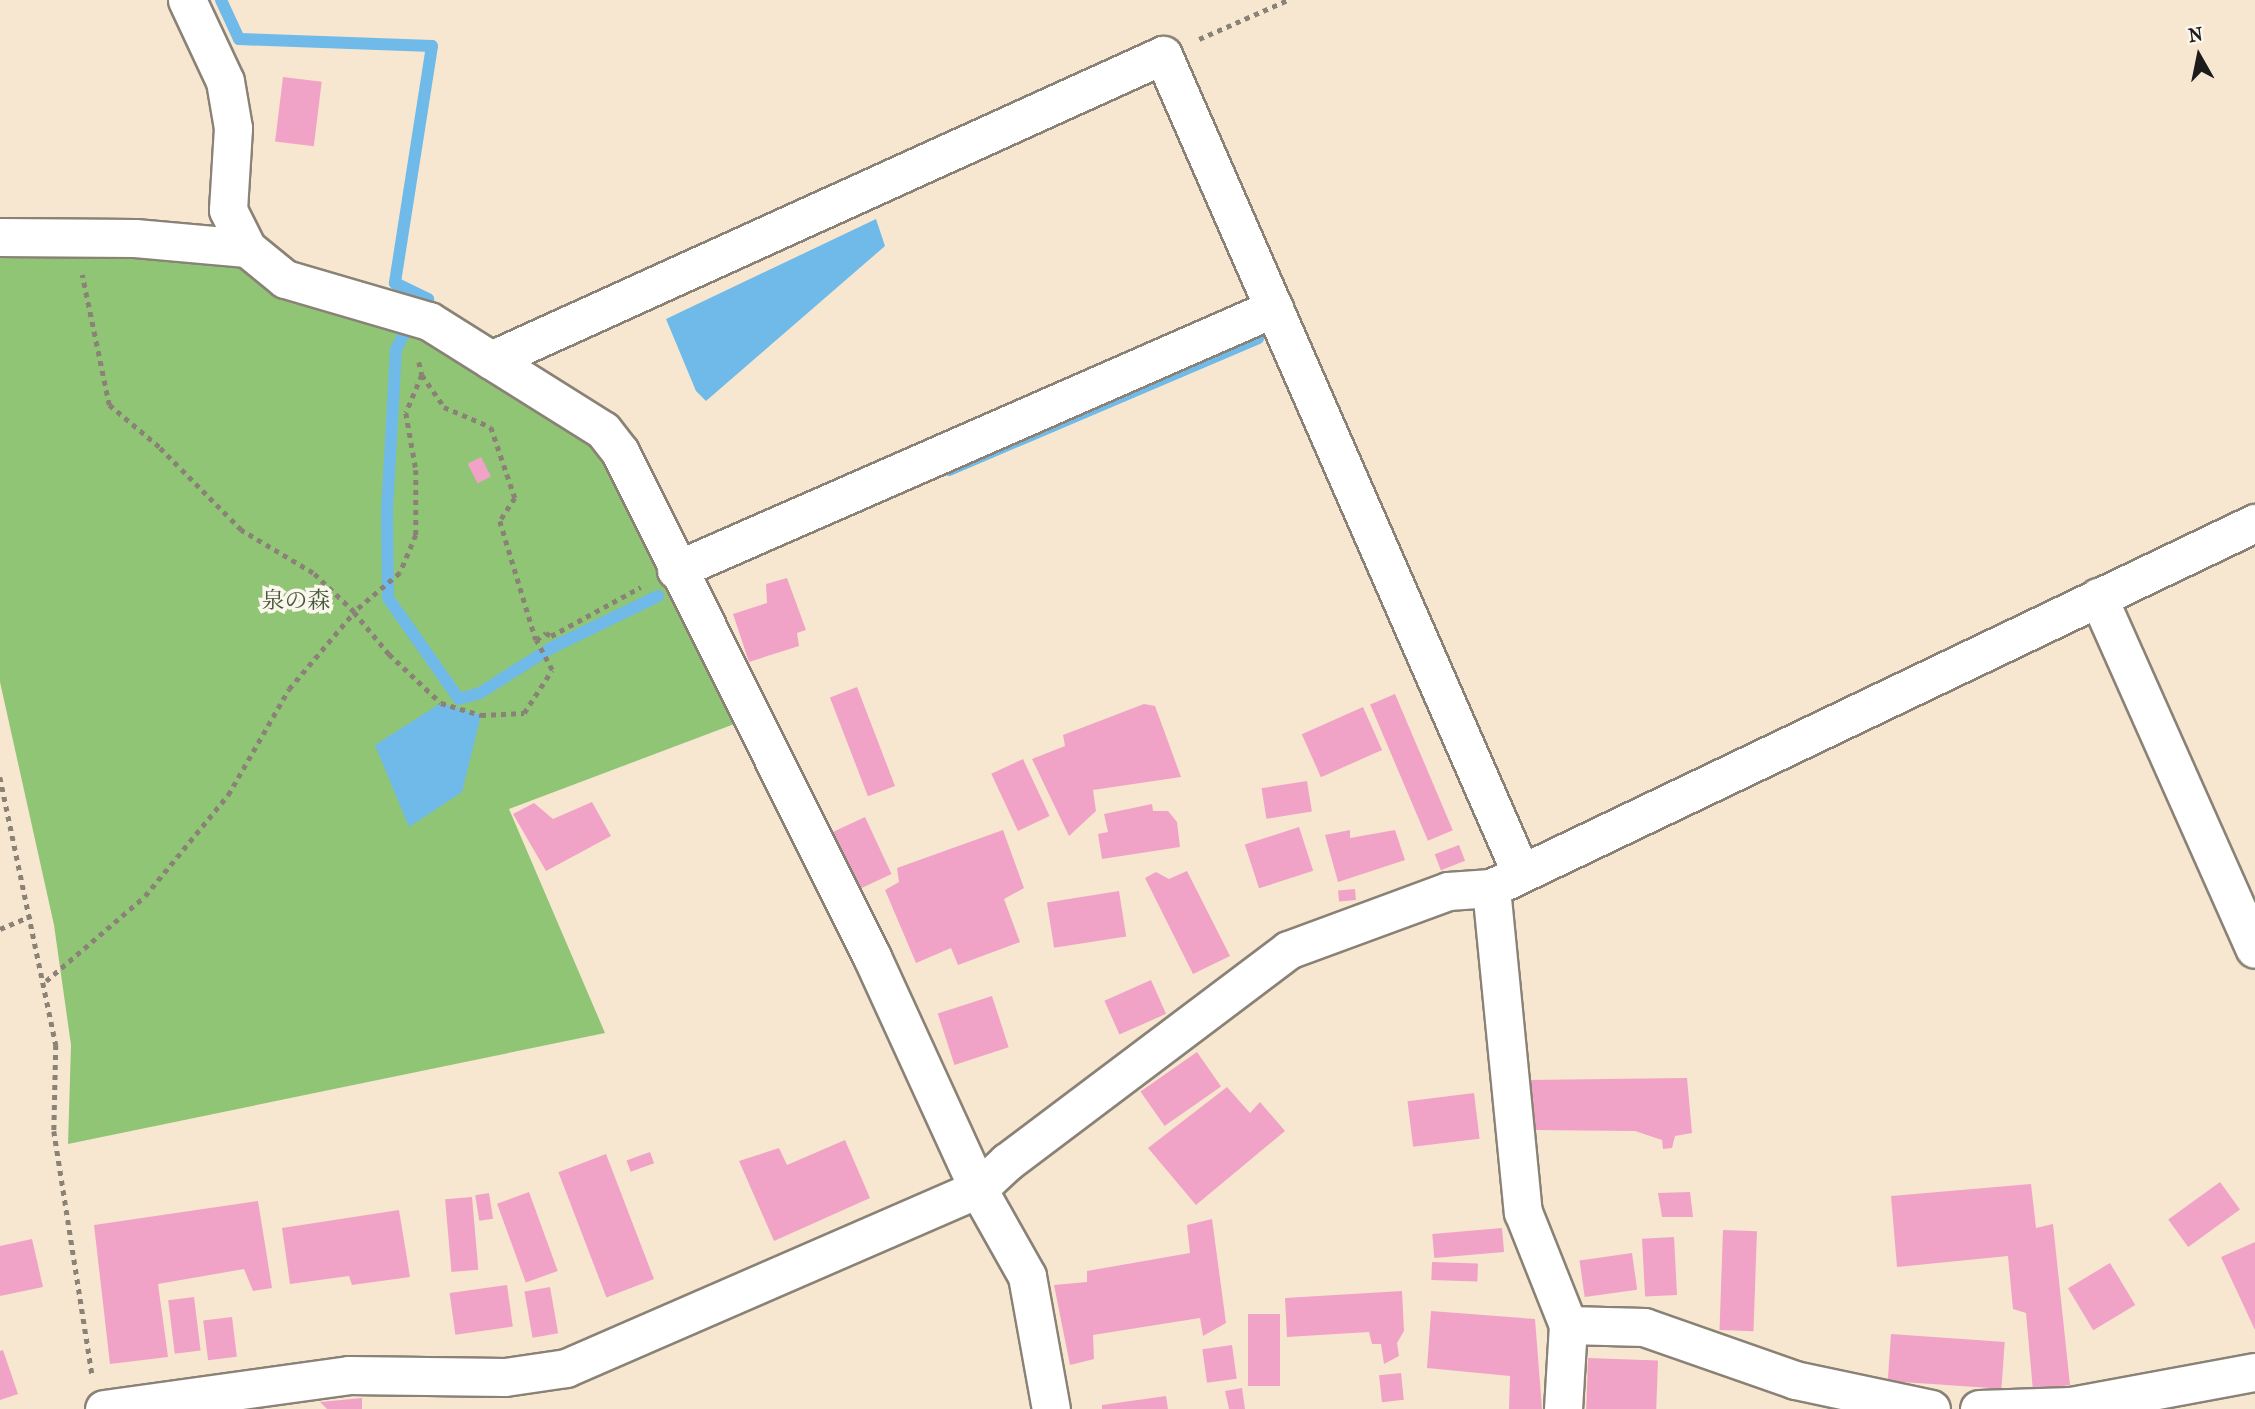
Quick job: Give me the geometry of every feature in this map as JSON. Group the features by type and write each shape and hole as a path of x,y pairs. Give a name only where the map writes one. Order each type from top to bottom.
{"street":[{"path":"187,0 225,81 233,128 228,210 247,248 285,279 411,313 603,430 620,452 676,570 872,957 978,1189 1027,1276 1051,1409"},
{"path":"491,360 1163,55 1274,308 1506,880 1523,1212 1568,1325 1563,1409"},
{"path":"0,237 75,236 247,248"},
{"path":"676,570 1274,308"},
{"path":"99,1396 291,1395 349,1375 526,1377 566,1368 978,1189 1007,1162 1288,950 1448,891 1506,880 2255,523"},
{"path":"2098,597 2255,949"},
{"path":"1568,1325 1644,1327 1795,1380 1931,1409"},
{"path":"1979,1409 2071,1406 2255,1372"}],"path":[{"path":"1163,55 1288,0"},
{"path":"75,236 109,405 159,447 241,530 313,573 355,612 389,654 441,703 481,715 524,713 552,670 537,641 499,521 515,498 491,427 444,407 422,375 411,313"},
{"path":"46,981 145,896 228,795 289,689 355,612 400,573 416,535 416,470 406,413 422,375"},
{"path":"537,641 676,570"},
{"path":"0,777 46,981 56,1045 54,1131 99,1396"},
{"path":"0,929 31,916"}],"green space":[{"name":"泉の森","path":"0,246 237,256 395,319 597,437 737,723 509,809 605,1033 68,1144 71,1045 54,925 0,682"}],"water":[{"path":"876,219 885,246 706,401 696,391 666,319"},
{"path":"441,703 481,715 462,792 409,827 375,745"}],"building":[{"path":"283,77 322,82 314,146 275,142"},
{"path":"481,457 491,477 478,483 468,464"},
{"path":"787,578 806,630 797,633 799,646 749,662 733,614 767,603 766,584"},
{"path":"857,687 895,786 868,796 830,697"},
{"path":"1395,694 1453,830 1428,841 1370,705"},
{"path":"1144,704 1155,706 1181,777 1093,790 1096,811 1069,836 1032,759 1065,746 1063,735"},
{"path":"1363,707 1382,750 1321,777 1302,734"},
{"path":"1023,759 1050,816 1018,831 991,774"},
{"path":"1307,781 1312,812 1266,819 1262,788"},
{"path":"592,802 611,836 546,871 513,814 534,803 553,819"},
{"path":"1152,804 1153,811 1168,811 1177,822 1180,847 1102,859 1098,834 1108,832 1104,814"},
{"path":"865,817 892,874 856,891 830,833"},
{"path":"1299,827 1313,871 1259,888 1245,845"},
{"path":"1003,830 1024,888 1004,899 1020,942 958,965 951,948 916,963 885,890 899,882 897,868"},
{"path":"1350,830 1350,838 1395,830 1405,860 1338,882 1325,835"},
{"path":"1459,845 1465,861 1441,870 1435,854"},
{"path":"1187,871 1230,956 1193,974 1145,878 1156,872 1169,879"},
{"path":"1355,889 1356,900 1339,901 1338,890"},
{"path":"1119,891 1126,936 1054,948 1047,902"},
{"path":"1151,980 1166,1014 1119,1035 1104,1001"},
{"path":"992,996 1009,1047 954,1065 938,1014"},
{"path":"1197,1052 1221,1086 1165,1126 1140,1092"},
{"path":"1687,1078 1692,1133 1675,1136 1672,1148 1663,1149 1662,1140 1635,1131 1532,1130 1526,1080"},
{"path":"1227,1087 1250,1113 1260,1102 1285,1131 1196,1205 1148,1148"},
{"path":"1474,1093 1480,1139 1413,1147 1407,1101"},
{"path":"845,1140 870,1198 774,1241 739,1161 779,1148 787,1165"},
{"path":"650,1152 654,1163 631,1172 627,1161"},
{"path":"606,1154 654,1279 606,1297 558,1172"},
{"path":"2220,1182 2240,1210 2188,1247 2168,1220"},
{"path":"2031,1184 2036,1228 2053,1224 2070,1385 2033,1391 2026,1313 2013,1309 2008,1256 1897,1267 1891,1196"},
{"path":"529,1192 558,1271 526,1283 497,1204"},
{"path":"1690,1192 1693,1217 1662,1217 1658,1193"},
{"path":"489,1193 493,1219 479,1221 475,1195"},
{"path":"472,1197 478,1270 451,1272 445,1199"},
{"path":"258,1201 272,1288 253,1291 244,1269 158,1284 168,1357 110,1364 94,1225"},
{"path":"399,1210 410,1277 352,1285 349,1276 290,1284 282,1228"},
{"path":"1212,1219 1226,1323 1203,1336 1200,1318 1093,1335 1094,1359 1070,1365 1054,1285 1087,1282 1087,1271 1190,1253 1187,1225"},
{"path":"1502,1228 1504,1252 1434,1258 1432,1234"},
{"path":"1723,1230 1757,1231 1753,1331 1720,1330"},
{"path":"1674,1237 1677,1295 1645,1297 1642,1239"},
{"path":"32,1239 43,1287 0,1296 0,1246"},
{"path":"2255,1242 2255,1330 2221,1257"},
{"path":"1632,1253 1637,1290 1585,1297 1580,1260"},
{"path":"1432,1262 1478,1264 1477,1282 1431,1280"},
{"path":"2110,1263 2135,1305 2093,1330 2068,1288"},
{"path":"507,1285 513,1327 455,1335 450,1293"},
{"path":"550,1287 558,1333 533,1338 524,1292"},
{"path":"1402,1291 1404,1331 1397,1343 1399,1356 1384,1364 1381,1344 1372,1344 1369,1332 1287,1337 1285,1298"},
{"path":"194,1297 201,1351 175,1354 168,1300"},
{"path":"1431,1311 1535,1319 1542,1409 1509,1409 1510,1376 1427,1368"},
{"path":"1248,1314 1280,1314 1280,1386 1248,1386"},
{"path":"232,1317 237,1357 208,1360 203,1321"},
{"path":"1891,1334 2005,1342 2001,1389 1888,1381"},
{"path":"1232,1345 1237,1379 1207,1383 1202,1349"},
{"path":"3,1350 18,1394 0,1400 0,1351"},
{"path":"1588,1358 1658,1360 1656,1409 1586,1409"},
{"path":"1401,1373 1404,1400 1382,1402 1379,1375"},
{"path":"1242,1388 1245,1409 1229,1409 1225,1391"},
{"path":"1166,1396 1168,1409 1102,1409 1102,1405"},
{"path":"362,1398 362,1409 327,1409 320,1402"}],"waterway":[{"path":"221,0 239,39 432,46 395,283 428,299 424,305"},
{"path":"407,328 396,350 387,513 388,598 459,699 480,693 551,648 658,596"},
{"path":"949,470 1258,338"}]}
